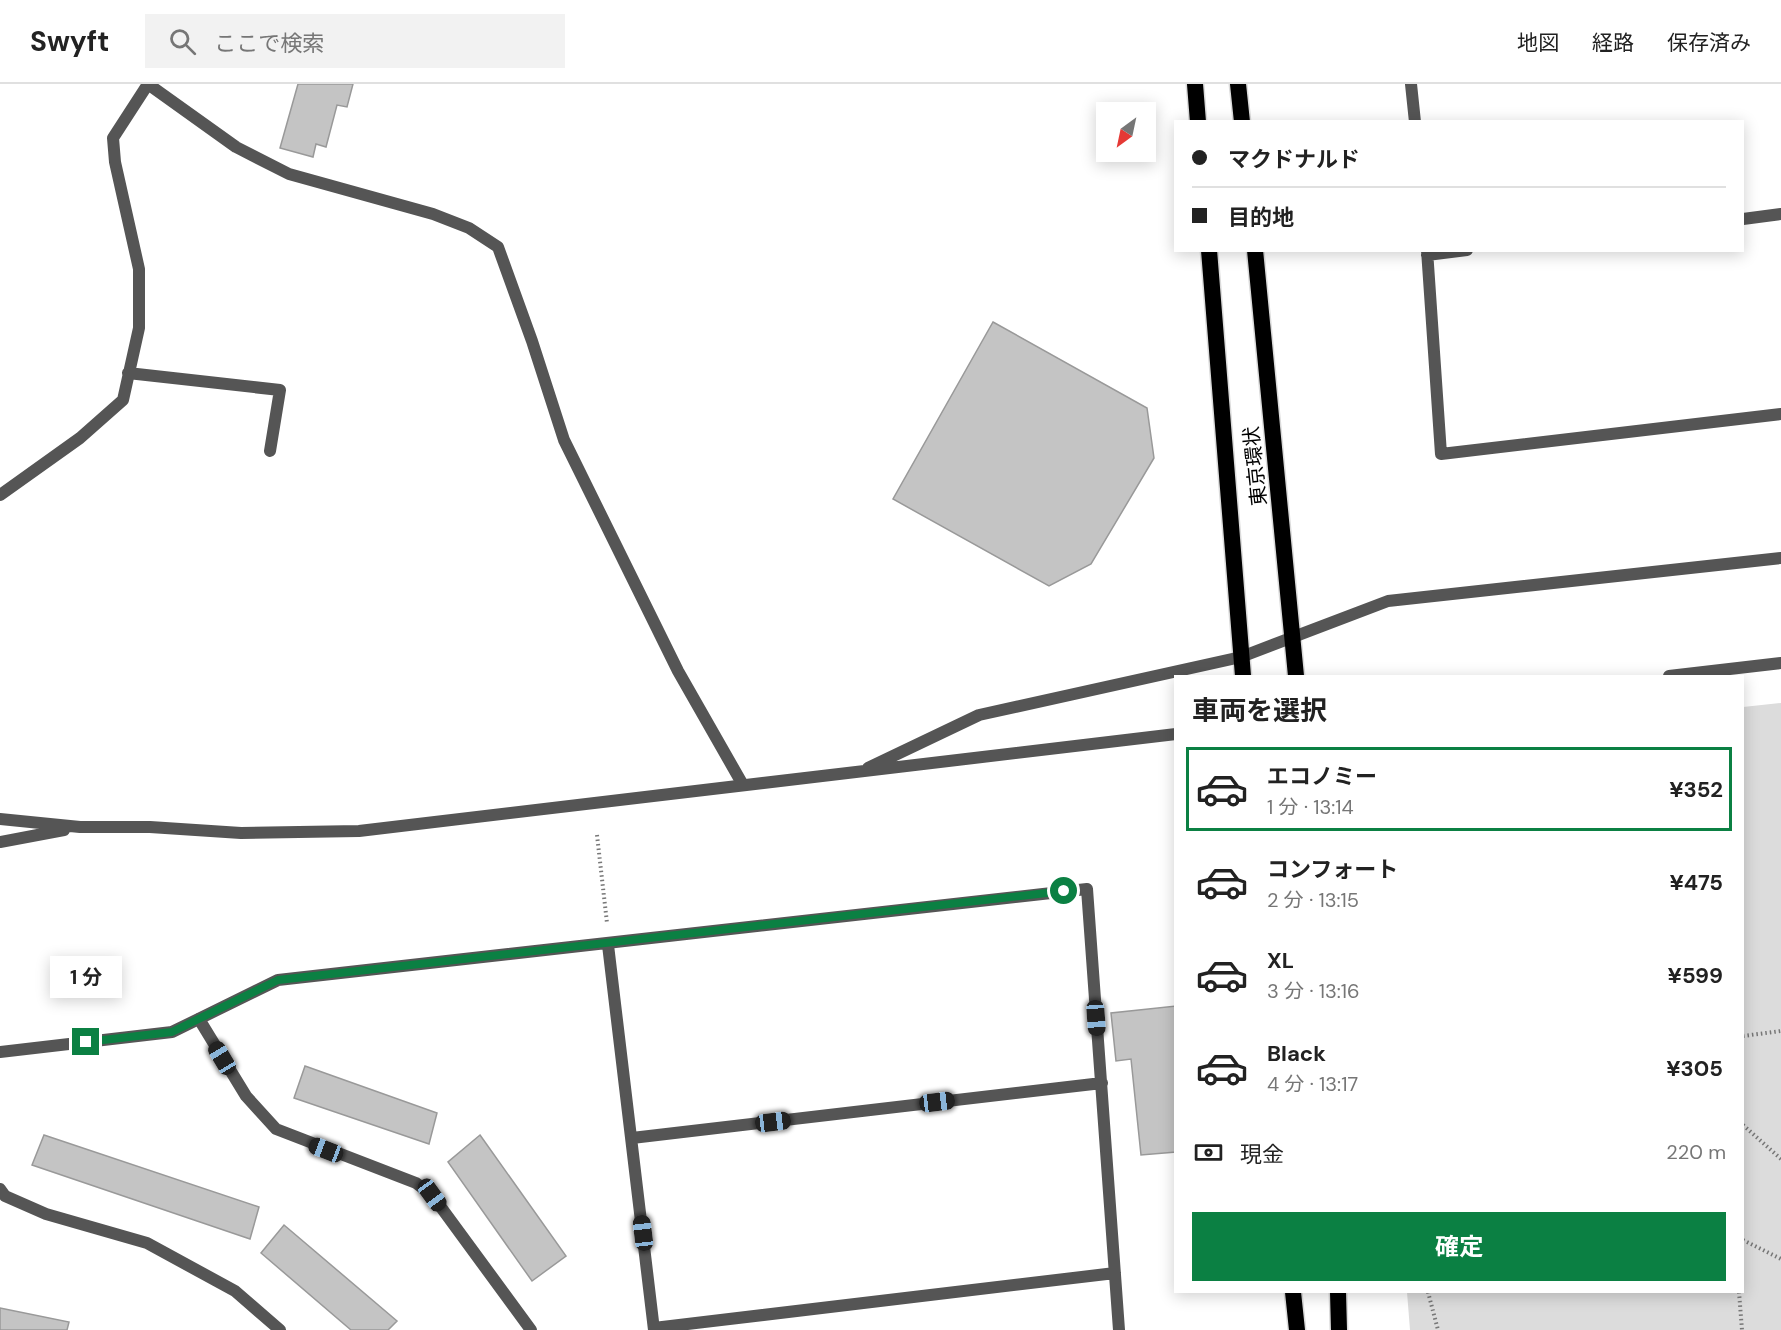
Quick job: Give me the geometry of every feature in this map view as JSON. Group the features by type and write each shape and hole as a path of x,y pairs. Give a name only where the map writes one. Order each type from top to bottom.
{"highway":[{"path":"1195,84 1198,120"},
{"path":"1238,84 1242,120"},
{"name":"東京環状","path":"1209,252 1243,675"},
{"name":"東京環状","path":"1255,252 1296,675"},
{"path":"1293,1293 1297,1330"},
{"path":"1338,1293 1339,1330"}],"street":[{"path":"0,495 80,438 123,400 139,328 139,269 115,162 113,138 148,84 236,147 289,174 433,214 469,228 498,247 564,440 678,670 743,785"},
{"path":"1411,84 1415,120"},
{"path":"1744,219 1781,214"},
{"path":"1427,253 1441,454 1781,414"},
{"path":"128,373 280,390 270,451"},
{"path":"858,772 979,715 1241,657 1388,601 1781,558"},
{"path":"1678,675 1781,663"},
{"path":"0,819 80,827 150,827 241,834 359,831 1174,734"},
{"path":"0,842 80,827"},
{"path":"0,1052 172,1032 278,980 608,945 1087,889 1119,1330"},
{"path":"608,945 654,1329 1115,1273"},
{"path":"199,1019 246,1096 276,1129 416,1183 432,1195 531,1330"},
{"path":"632,1138 1101,1083"},
{"path":"0,1189 5,1196 46,1214 147,1243 235,1291 280,1330"}],"path":[{"path":"597,835 608,945"},
{"path":"1744,1036 1781,1031"},
{"path":"1744,1126 1781,1159"},
{"path":"1744,1240 1781,1259"},
{"path":"1428,1293 1438,1330"},
{"path":"1739,1293 1742,1330"}],"shaded area":[{"path":"1781,703 1781,1330 1410,1330 1407,1293 1744,1293 1744,707"}],"building":[{"path":"298,84 353,84 347,107 337,105 326,147 316,144 313,157 280,148"},
{"path":"993,322 1147,408 1154,458 1091,564 1049,586 893,499"},
{"path":"1174,1006 1174,1152 1141,1155 1131,1059 1116,1061 1111,1013"},
{"path":"305,1066 437,1113 429,1144 294,1098"},
{"path":"44,1135 259,1207 250,1239 32,1165"},
{"path":"480,1135 566,1256 532,1281 448,1162"},
{"path":"284,1225 397,1321 388,1330 351,1330 261,1253"},
{"path":"0,1308 69,1322 67,1330 0,1330"}],"route":[{"path":"86,1042 172,1032 278,980 608,945 1064,891"}]}
